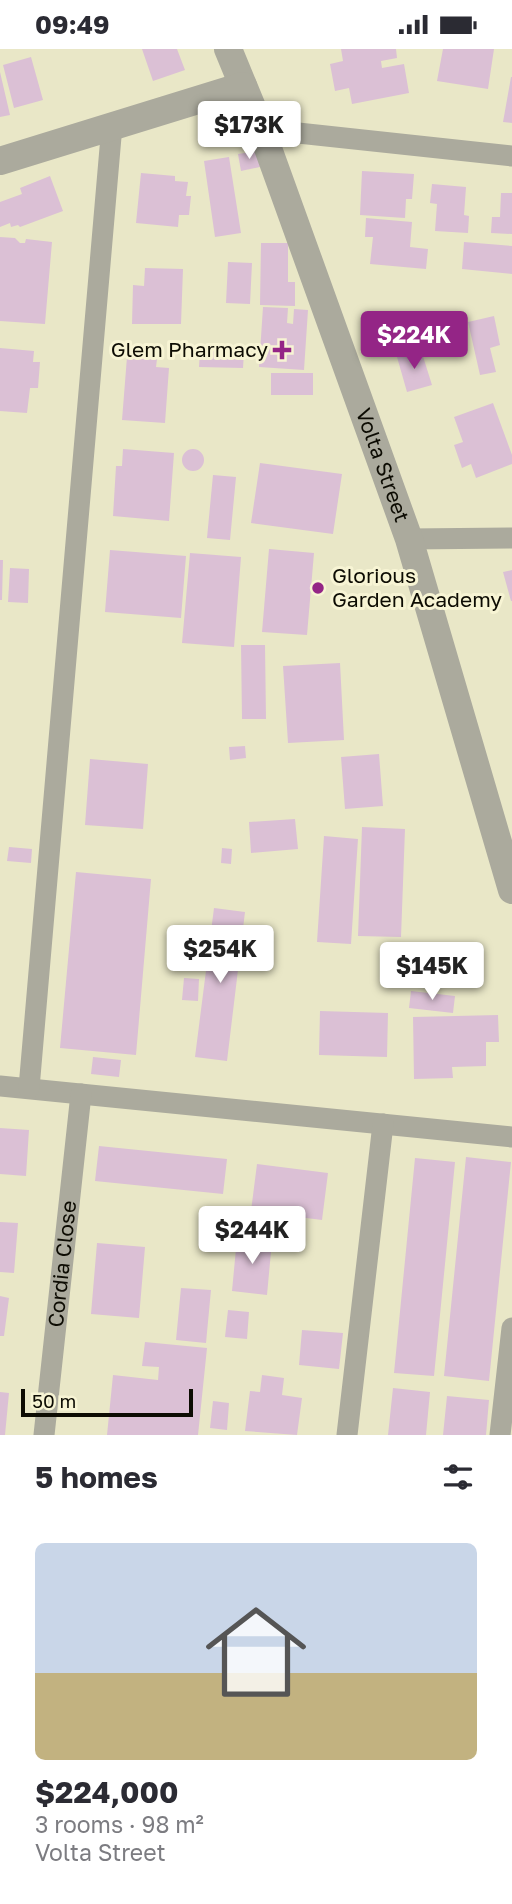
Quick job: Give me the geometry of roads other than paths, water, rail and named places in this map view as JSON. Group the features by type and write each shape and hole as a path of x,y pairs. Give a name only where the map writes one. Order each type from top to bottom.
{"street":[{"name":"Volta Street","path":"228,49 261,129 409,539 505,842 512,890"},
{"path":"0,161 243,86"},
{"path":"29,1088 112,125"},
{"path":"261,129 512,156"},
{"path":"409,539 512,538"},
{"path":"0,1086 512,1137"},
{"name":"Cordia Close","path":"44,1435 81,1094"},
{"path":"347,1435 383,1124"},
{"path":"500,1435 512,1328"}],"place":[{"name":"Glem Pharmacy","path":"282,350"},
{"name":"Glorious Garden Academy","path":"318,588"}]}
